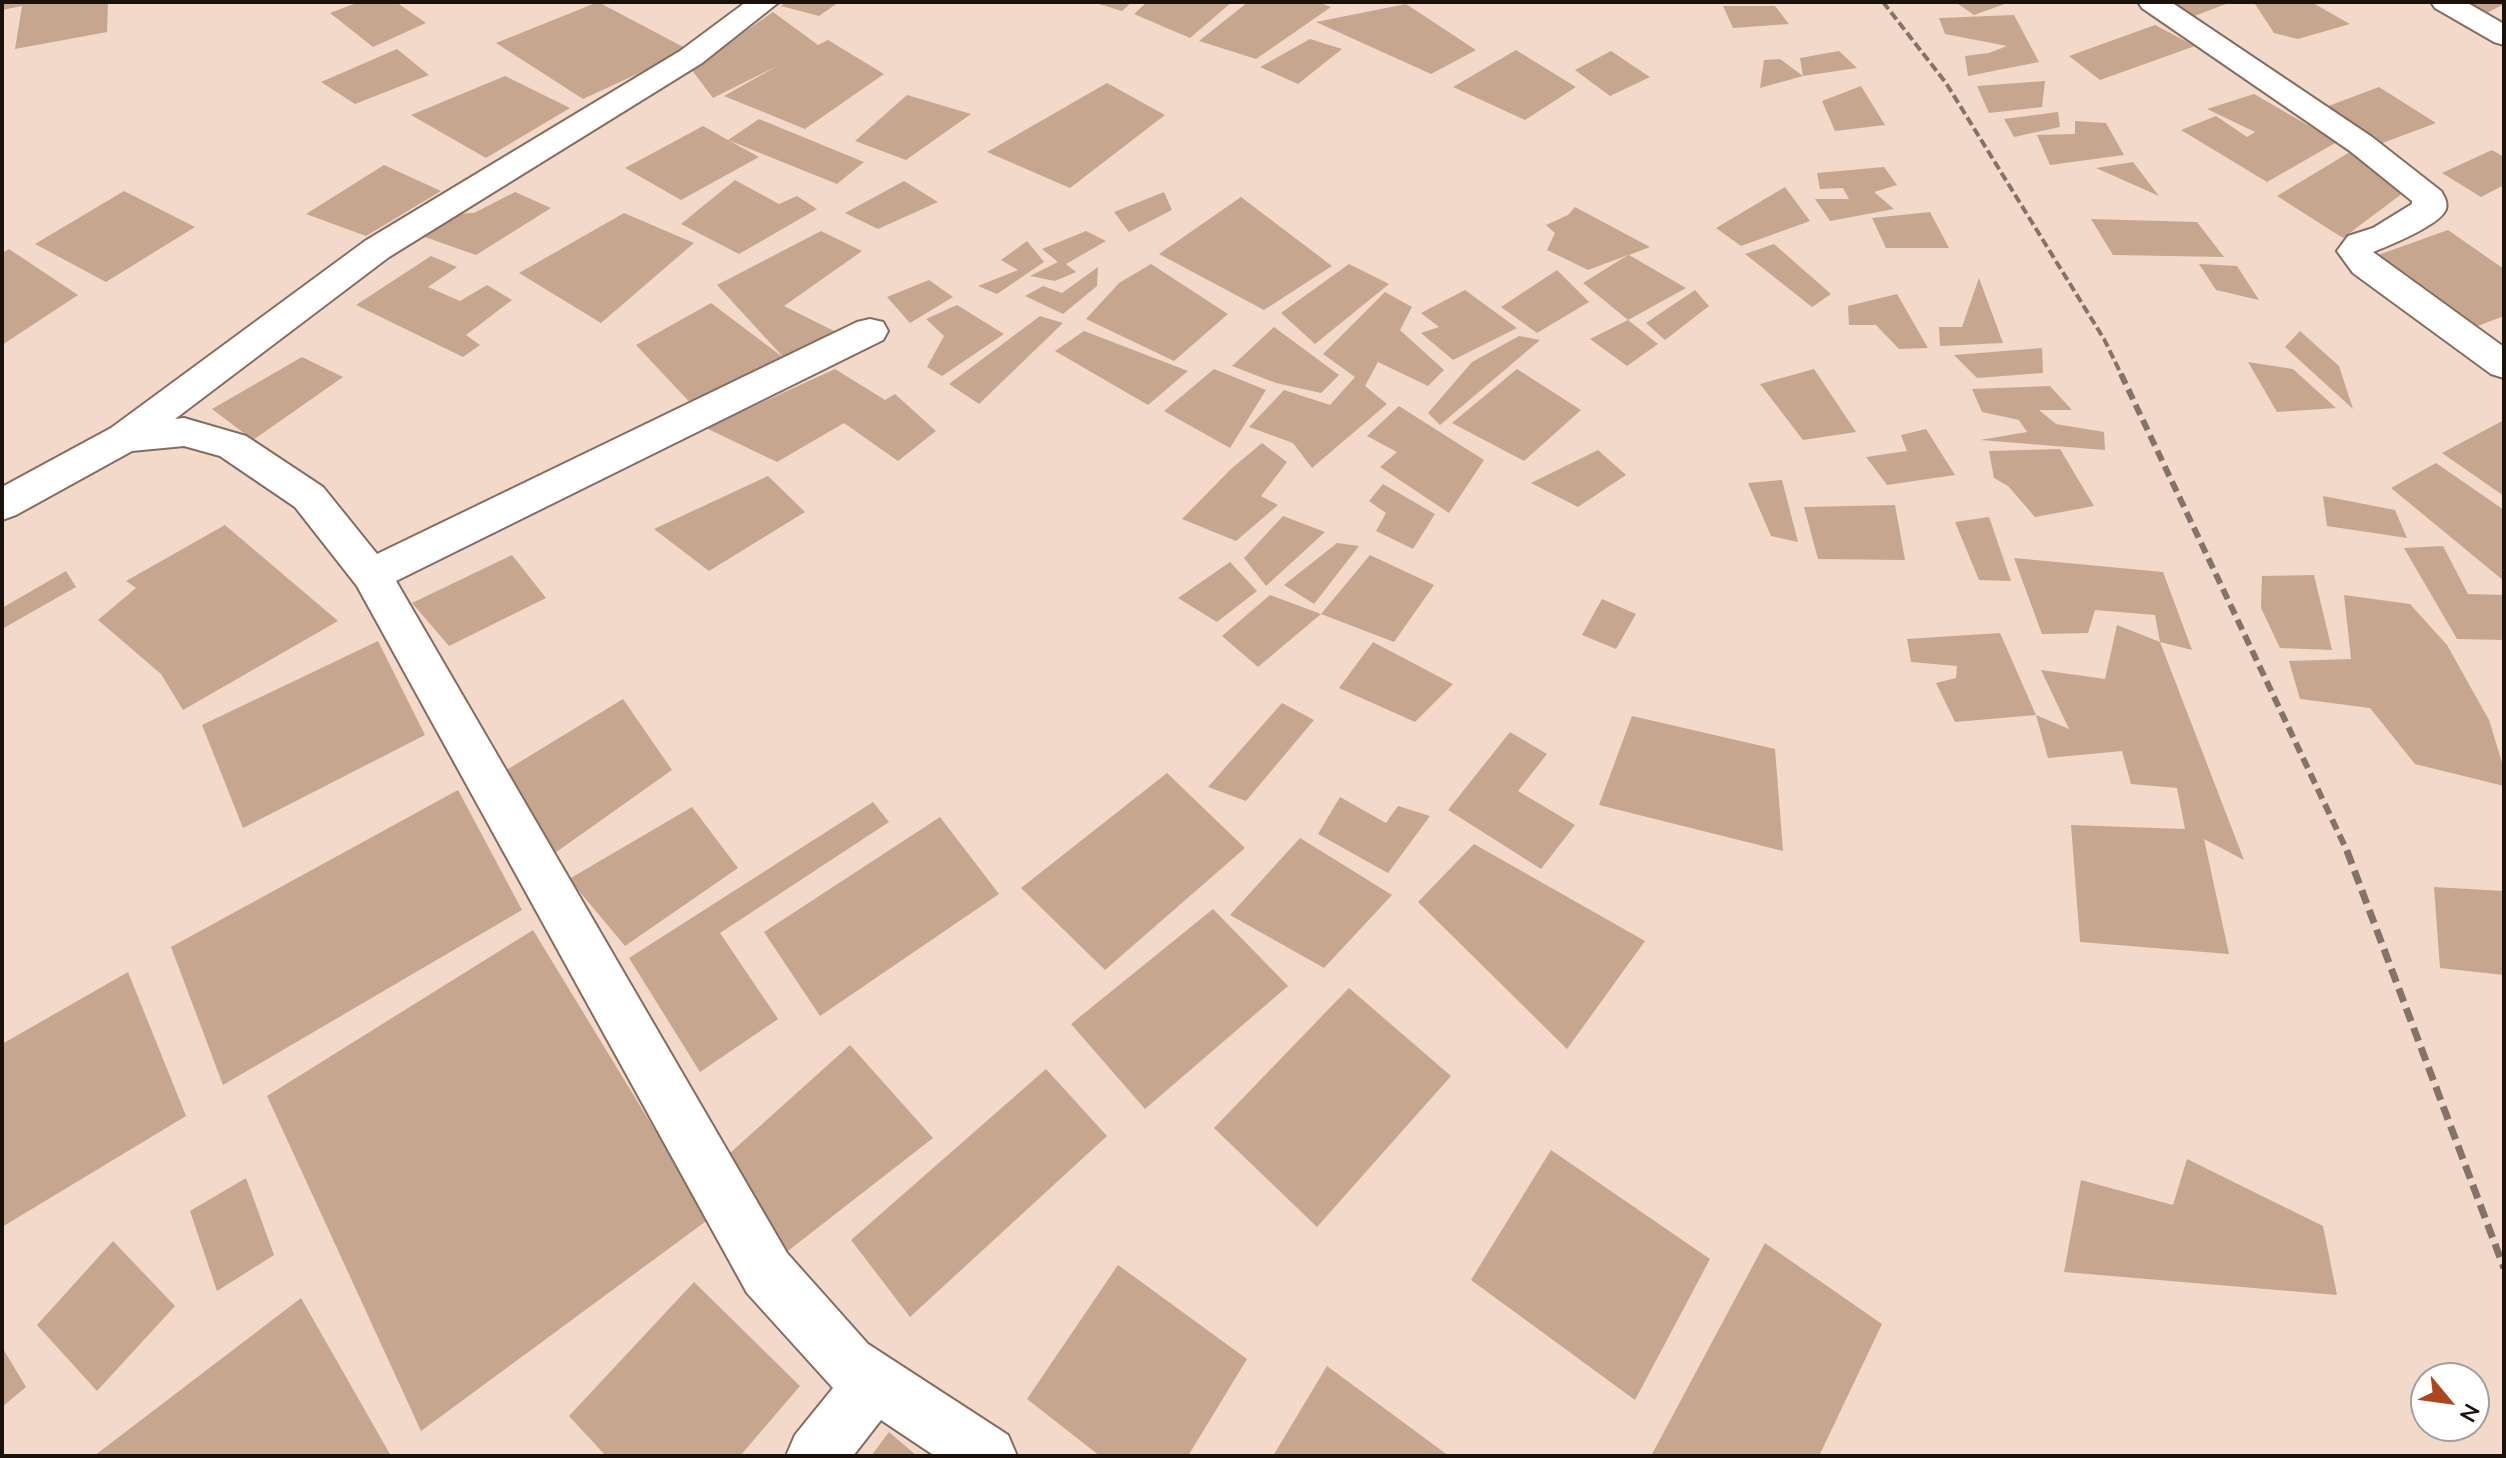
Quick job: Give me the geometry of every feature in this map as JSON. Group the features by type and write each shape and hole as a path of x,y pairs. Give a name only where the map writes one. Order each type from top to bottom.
{"street":[{"path":"2,505 124,438 377,249 691,57 765,2"},
{"path":"2152,2 2361,144 2429,198 2429,209 2385,236 2360,244 2354,251 2365,265 2504,365"},
{"path":"2445,2 2504,36"},
{"path":"371,575 870,331"},
{"path":"124,438 184,432 233,446 309,497 371,575 767,1273 848,1364 987,1456"},
{"path":"816,1456 875,1382"}],"building":[{"path":"2,2 108,2 107,32 15,49 22,6 2,10"},
{"path":"359,2 396,2 426,23 373,47 330,13"},
{"path":"598,2 689,50 583,99 496,43"},
{"path":"787,2 839,2 819,16 781,6"},
{"path":"1092,2 1132,2 1122,11"},
{"path":"1147,2 1232,2 1190,38 1134,14"},
{"path":"1248,2 1317,2 1331,7 1256,59 1199,41"},
{"path":"1955,2 2010,2 1974,15"},
{"path":"2168,2 2231,2 2192,17"},
{"path":"2311,2 2350,24 2298,39 2274,33 2255,4"},
{"path":"2461,2 2504,2 2504,4 2485,14"},
{"path":"1406,4 1476,50 1431,74 1316,22"},
{"path":"1723,6 1775,6 1789,24 1733,28"},
{"path":"773,12 818,45 828,40 884,74 805,129 724,96 779,65 713,98 691,69"},
{"path":"2014,15 2039,62 1968,76 1965,56 1989,53 2007,46 1945,34 1939,18"},
{"path":"2155,25 2195,46 2100,80 2069,56"},
{"path":"1310,39 1342,49 1298,84 1260,67"},
{"path":"397,49 429,75 355,104 321,82"},
{"path":"1516,50 1576,87 1525,120 1453,87"},
{"path":"1611,51 1650,77 1610,96 1575,70"},
{"path":"1839,51 1857,68 1803,76 1800,58"},
{"path":"1780,59 1803,76 1760,88 1764,60"},
{"path":"505,76 570,108 486,158 411,115"},
{"path":"2045,81 2042,107 1989,113 1977,86"},
{"path":"1107,83 1165,115 1070,188 987,152"},
{"path":"1861,86 1885,125 1835,131 1822,101"},
{"path":"2379,87 2436,123 2380,144 2323,108"},
{"path":"2254,94 2337,142 2267,182 2181,130 2216,116 2247,137 2255,132 2207,109"},
{"path":"907,95 971,114 906,160 855,141"},
{"path":"2058,112 2060,127 2014,137 2004,119"},
{"path":"759,119 864,162 837,184 728,140"},
{"path":"2075,121 2106,123 2124,155 2050,165 2037,135 2075,134"},
{"path":"703,126 759,157 681,200 625,168"},
{"path":"2492,150 2504,157 2504,185 2481,197 2442,173"},
{"path":"2350,152 2403,193 2343,238 2277,196"},
{"path":"2133,162 2159,196 2096,168"},
{"path":"384,165 441,191 366,236 306,214"},
{"path":"1884,167 1897,185 1874,192 1894,209 1830,221 1815,199 1849,199 1843,188 1820,189 1817,173"},
{"path":"735,180 779,204 797,196 817,209 739,254 681,224"},
{"path":"904,181 938,202 878,229 845,213"},
{"path":"1785,187 1810,221 1741,246 1716,228"},
{"path":"124,191 195,227 106,282 35,244"},
{"path":"515,192 551,208 476,255 422,236 451,214 474,213"},
{"path":"1164,192 1172,210 1129,232 1114,212"},
{"path":"1241,197 1332,266 1264,310 1159,254"},
{"path":"1575,207 1650,247 1629,255 1686,288 1628,320 1583,283 1628,255 1588,270 1547,250 1555,233 1546,225 1568,215"},
{"path":"1930,212 1949,248 1886,248 1872,218"},
{"path":"624,213 694,243 601,323 519,273"},
{"path":"2091,219 2197,222 2224,257 2113,255"},
{"path":"2448,230 2504,269 2504,316 2475,327 2378,255"},
{"path":"821,231 862,251 784,306 836,332 697,410 636,345 711,303 784,358 717,285"},
{"path":"1086,231 1106,241 1066,264 1076,272 1055,281 1030,276 1058,262 1042,249"},
{"path":"1027,241 1044,262 997,294 978,286 1018,270 1001,260"},
{"path":"1774,244 1831,294 1812,307 1745,254"},
{"path":"9,249 78,295 2,345 2,253"},
{"path":"431,256 457,267 428,287 460,301 487,285 512,300 466,335 480,345 463,357 356,305"},
{"path":"1151,264 1228,314 1174,361 1086,319 1119,283"},
{"path":"1349,264 1389,284 1315,344 1281,313"},
{"path":"2199,264 2237,266 2259,300 2216,290"},
{"path":"1098,267 1097,286 1063,314 1025,296 1043,286 1062,293"},
{"path":"1557,270 1589,302 1537,333 1501,307"},
{"path":"1979,278 2003,343 1940,346 1939,327 1962,327"},
{"path":"929,280 953,297 910,323 887,297"},
{"path":"1465,290 1517,328 1453,360 1421,333 1439,327 1421,313"},
{"path":"1695,290 1709,306 1665,340 1646,323"},
{"path":"1385,292 1412,307 1400,330 1444,370 1428,386 1378,362 1365,386 1387,404 1312,468 1293,443 1249,427 1284,390 1330,405 1355,377 1323,354"},
{"path":"1897,294 1928,348 1899,349 1876,325 1849,325 1848,306"},
{"path":"957,305 1004,334 942,376 927,367 944,336 926,319"},
{"path":"1040,316 1063,323 979,404 949,384"},
{"path":"1628,320 1658,344 1627,366 1590,339"},
{"path":"1274,327 1339,375 1321,393 1276,383 1232,366"},
{"path":"1084,331 1188,371 1148,405 1055,351"},
{"path":"2300,331 2339,366 2353,409 2285,347"},
{"path":"1519,336 1540,340 1440,425 1428,413 1472,362"},
{"path":"2042,348 2043,373 1977,378 1954,355"},
{"path":"302,357 343,377 253,440 212,409"},
{"path":"2248,362 2293,369 2336,408 2277,412"},
{"path":"835,369 885,400 895,394 936,431 898,461 844,423 777,462 706,428"},
{"path":"1214,369 1266,390 1230,448 1164,411"},
{"path":"1517,369 1581,410 1524,461 1452,423"},
{"path":"1814,369 1856,432 1803,440 1760,384"},
{"path":"2050,386 2072,410 2039,410 2056,424 2104,432 2105,450 1980,440 2027,432 2019,420 1982,412 1972,389"},
{"path":"1399,406 1484,460 1449,513 1380,467 1397,452 1367,436"},
{"path":"2504,420 2504,496 2442,453"},
{"path":"1926,429 1955,475 1887,485 1866,457 1907,451 1901,435"},
{"path":"1262,443 1287,462 1261,496 1278,505 1236,541 1182,519 1231,469"},
{"path":"2060,449 2094,506 2035,517 2008,486 1994,478 1989,451"},
{"path":"1598,450 1626,475 1578,507 1531,483"},
{"path":"2436,463 2504,510 2504,581 2391,488"},
{"path":"768,476 805,512 709,571 654,529"},
{"path":"1782,480 1798,542 1771,536 1748,483"},
{"path":"1383,484 1435,514 1413,549 1376,531 1386,513 1369,501"},
{"path":"2323,496 2395,510 2407,538 2327,526"},
{"path":"1895,505 1905,560 1818,559 1804,507"},
{"path":"1283,516 1325,532 1266,586 1244,558"},
{"path":"1989,517 2011,581 1979,580 1955,522"},
{"path":"225,525 338,621 183,710 161,674 98,620 136,588 126,581"},
{"path":"1337,543 1359,546 1314,604 1284,585"},
{"path":"2443,546 2468,594 2504,595 2504,640 2457,639 2404,548"},
{"path":"512,555 546,598 449,646 412,603"},
{"path":"1370,555 1434,585 1394,642 1321,614"},
{"path":"2014,558 2163,572 2192,650 2160,642 2155,615 2095,610 2088,633 2042,634"},
{"path":"1230,562 1257,591 1217,622 1178,598"},
{"path":"66,571 76,587 2,629 2,608"},
{"path":"2314,575 2332,650 2280,648 2261,608 2262,576"},
{"path":"1270,595 1321,614 1258,667 1222,636"},
{"path":"2344,595 2410,604 2447,645 2489,720 2504,769 2504,786 2415,764 2370,708 2300,699 2289,661 2351,659"},
{"path":"1602,599 1636,614 1616,649 1582,635"},
{"path":"2117,625 2160,642 2244,860 2204,839 2229,954 2080,942 2071,825 2185,829 2177,788 2131,784 2122,751 2048,758 2036,715 2069,729 2041,670 2105,679"},
{"path":"2000,633 2036,715 1955,722 1936,683 1956,678 1957,666 1911,662 1907,639"},
{"path":"378,641 425,735 243,828 202,725"},
{"path":"1373,642 1453,684 1415,722 1339,688"},
{"path":"623,699 672,770 545,860 495,777"},
{"path":"1282,703 1314,720 1246,801 1208,787"},
{"path":"1632,716 1775,749 1783,851 1599,805"},
{"path":"1510,732 1547,754 1518,791 1575,825 1541,869 1448,810"},
{"path":"1167,773 1245,848 1105,970 1021,888"},
{"path":"458,790 522,910 223,1085 171,947"},
{"path":"1340,797 1386,823 1398,806 1430,816 1388,873 1318,834"},
{"path":"873,802 889,822 720,933 778,1019 700,1072 629,958"},
{"path":"692,807 738,868 625,946 569,879"},
{"path":"940,817 999,894 820,1016 764,932"},
{"path":"1300,838 1392,895 1324,968 1230,915"},
{"path":"1474,844 1645,941 1567,1049 1418,902"},
{"path":"2434,887 2504,891 2504,975 2440,968"},
{"path":"1213,909 1288,986 1145,1109 1071,1024"},
{"path":"533,930 709,1219 421,1431 267,1096"},
{"path":"128,972 186,1116 2,1227 2,1044"},
{"path":"1349,988 1451,1076 1317,1227 1214,1128"},
{"path":"850,1045 933,1138 784,1254 730,1153"},
{"path":"1046,1069 1107,1136 910,1317 851,1240"},
{"path":"1551,1150 1710,1259 1635,1400 1471,1280"},
{"path":"2187,1159 2323,1226 2337,1295 2064,1272 2081,1180 2173,1205"},
{"path":"246,1178 274,1255 217,1291 190,1211"},
{"path":"113,1241 175,1306 97,1391 37,1325"},
{"path":"1765,1243 1882,1324 1819,1456 1651,1456"},
{"path":"1118,1265 1247,1359 1188,1456 1100,1456 1027,1399"},
{"path":"694,1282 800,1386 740,1456 606,1456 569,1416"},
{"path":"301,1298 391,1456 94,1456"},
{"path":"2,1347 26,1387 2,1407"},
{"path":"1327,1366 1449,1456 1273,1456"},
{"path":"889,1432 917,1456 871,1456"}],"railway":[{"path":"1883,2 1946,83 2104,339 2122,376"},
{"path":"2121,374 2348,853"},
{"path":"2347,851 2504,1268"}]}
